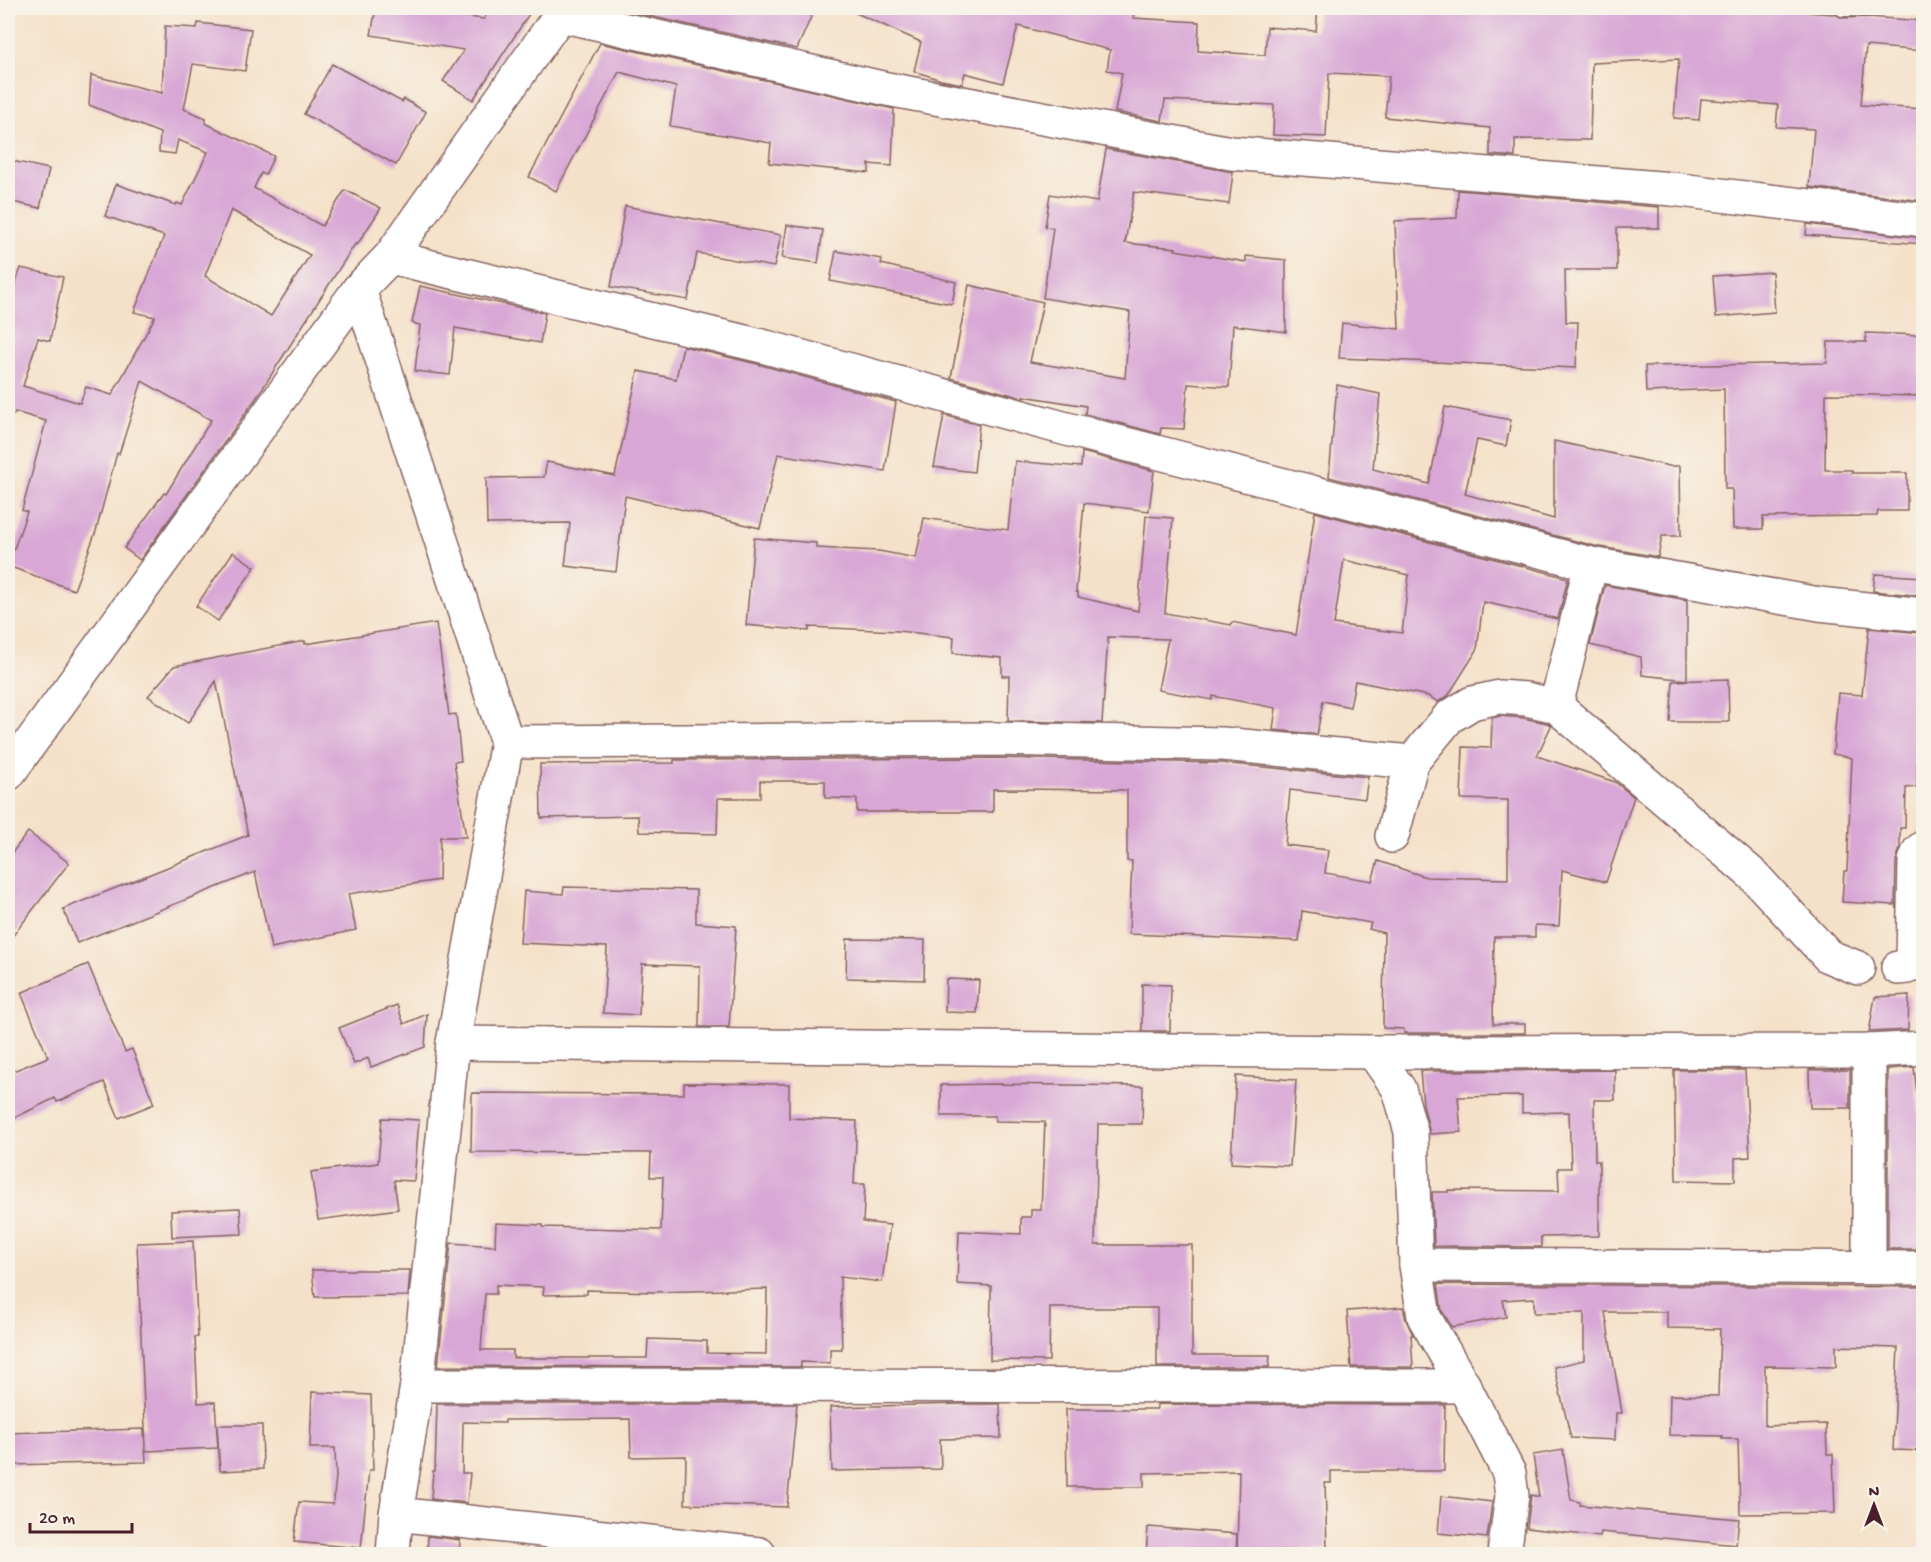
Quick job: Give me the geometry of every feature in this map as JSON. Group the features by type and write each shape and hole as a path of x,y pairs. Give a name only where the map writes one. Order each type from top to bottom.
{"street":[{"path":"8,774 358,289 390,257 563,11 887,88 1231,153 1672,189 1923,220"},
{"path":"390,257 766,347 1062,428 1591,564 1819,604 1923,615"},
{"path":"358,289 507,742 453,1043 417,1385 396,1514 393,1554"},
{"path":"1556,706 1591,564"},
{"path":"1392,836 1412,762 1449,717 1472,703 1499,697 1526,699 1556,706 1753,875 1828,956 1858,969"},
{"path":"507,742 995,739 1222,744 1412,762"},
{"path":"1898,969 1907,967 1914,958 1915,861 1923,847"},
{"path":"453,1043 1373,1052 1869,1051 1923,1048"},
{"path":"1869,1051 1869,1266"},
{"path":"1373,1052 1399,1089 1411,1132 1416,1265 1424,1317 1464,1386 1509,1473 1512,1496 1504,1554"},
{"path":"1416,1265 1923,1268"},
{"path":"417,1385 1464,1386"},
{"path":"396,1514 759,1554"}],"lane":[{"path":"1843,8 1863,8"}],"building":[{"path":"376,8 397,8 484,19 491,8 533,8 473,100 443,81 464,50 371,35"},
{"path":"618,8 815,8 797,49"},
{"path":"845,8 1135,8 1133,18 1199,22 1198,51 1265,55 1267,27 1316,31 1318,8 1765,8 1806,9 1806,12 1835,14 1843,18 1868,17 1923,21 1923,51 1866,46 1861,105 1923,109 1923,201 1809,187 1814,129 1776,127 1778,105 1701,99 1699,120 1674,118 1679,59 1592,63 1590,140 1515,139 1515,157 1490,155 1490,128 1385,117 1389,76 1329,73 1326,137 1273,135 1274,105 1165,100 1162,121 1115,112 1122,73 1107,70 1110,50 1018,26 1003,83 965,73 962,84 941,80 914,71 921,42"},
{"path":"198,23 251,29 245,71 193,64 184,109 206,118 205,123 274,156 265,175 261,173 254,188 322,226 345,190 381,208 357,245 355,244 257,397 140,560 124,548 164,493 166,494 211,420 142,381 119,454 117,453 96,531 74,590 8,566 27,512 22,510 46,421 15,412 14,415 8,414 8,322 17,279 21,268 63,277 50,341 38,338 23,386 80,403 86,387 112,395 155,317 134,312 164,236 105,216 116,184 176,205 177,203 182,205 208,152 178,140 175,154 159,152 160,133 89,105 91,75 162,93 165,26 197,28","holes":["231,210 310,255 271,316 205,276"]},
{"path":"600,43 894,109 892,166 869,164 869,173 769,163 771,143 670,126 676,87 619,72 556,191 529,177"},
{"path":"332,64 402,102 404,99 426,112 396,165 304,114"},
{"path":"1106,149 1233,172 1229,204 1134,192 1125,243 1176,248 1175,250 1246,262 1246,256 1286,260 1286,332 1233,325 1229,387 1188,384 1184,429 1161,428 1160,434 1085,414 1086,406 1023,396 1023,398 951,378 969,285 1043,302 1030,362 1125,378 1130,312 1043,298 1053,228 1045,227 1050,194 1097,202"},
{"path":"8,160 49,169 40,208 8,201"},
{"path":"1458,190 1659,207 1659,228 1617,228 1617,270 1565,270 1566,322 1578,322 1576,368 1339,358 1342,323 1399,329 1395,221 1457,218"},
{"path":"625,206 781,235 774,267 697,253 688,300 611,287"},
{"path":"1807,224 1923,238 1923,244 1806,235"},
{"path":"787,225 823,230 818,263 782,258"},
{"path":"836,251 882,259 881,264 956,282 952,304 830,281"},
{"path":"1772,272 1775,312 1716,317 1713,276"},
{"path":"420,286 545,313 540,343 455,328 450,375 415,371 420,325 412,323"},
{"path":"1866,333 1921,335 1920,396 1826,394 1825,470 1852,470 1852,473 1907,473 1907,511 1878,511 1877,516 1763,517 1763,529 1733,529 1732,489 1725,489 1724,389 1646,392 1645,366 1827,363 1828,342 1866,342"},
{"path":"683,346 896,402 885,471 778,454 760,528 625,496 616,572 565,566 570,523 487,524 486,478 544,477 547,462 615,476 638,371 676,379"},
{"path":"1337,385 1380,394 1373,469 1429,484 1445,407 1511,420 1506,446 1477,440 1465,494 1554,519 1554,441 1669,466 1680,466 1681,536 1662,536 1658,557 1595,546 1329,477"},
{"path":"944,415 979,425 974,472 934,467"},
{"path":"1082,452 1154,471 1149,511 1084,503 1076,592 1078,592 1078,597 1138,611 1146,516 1173,518 1165,613 1231,625 1232,622 1296,635 1315,512 1568,578 1558,619 1483,602 1477,650 1448,696 1438,702 1428,696 1355,681 1350,707 1323,701 1317,734 1273,730 1276,708 1213,696 1212,700 1158,690 1168,639 1108,637 1102,723 1008,721 1009,676 1002,676 1002,658 953,653 954,637 898,631 809,627 809,631 746,625 754,538 816,543 816,548 879,551 916,558 924,518 1008,530 1015,461 1081,467","holes":["1344,560 1409,575 1402,633 1334,624"]},
{"path":"233,552 255,567 218,621 196,606"},
{"path":"1875,574 1923,577 1923,596 1873,591"},
{"path":"1605,585 1687,600 1687,680 1642,675 1641,657 1590,645"},
{"path":"436,623 449,715 456,714 461,761 454,762 466,837 440,837 439,880 348,894 356,930 271,948 255,872 77,943 63,909 248,835 216,681 188,723 148,696 174,666 305,641 305,644"},
{"path":"1869,628 1923,633 1923,737 1917,737 1917,787 1906,788 1905,828 1900,828 1900,849 1896,861 1895,905 1842,902 1844,871 1847,871 1852,758 1833,754 1838,693 1862,695"},
{"path":"1728,679 1729,722 1670,722 1673,681"},
{"path":"1500,716 1547,723 1551,726 1537,756 1615,782 1634,797 1606,882 1562,870 1559,926 1535,925 1535,937 1494,937 1493,1024 1525,1024 1525,1033 1404,1033 1404,1029 1383,1028 1384,933 1369,929 1371,923 1302,911 1299,941 1129,934 1132,861 1127,861 1127,790 993,789 993,812 857,812 857,799 825,798 825,781 760,781 760,798 718,798 717,834 639,832 638,816 541,818 540,764 674,763 674,760 995,758 1221,763 1368,777 1365,799 1290,790 1285,845 1328,850 1325,873 1372,881 1378,861 1426,877 1508,879 1508,800 1461,799 1463,747 1491,748 1492,718"},
{"path":"28,832 69,863 8,942 8,858"},
{"path":"564,887 696,890 696,923 736,926 729,1027 699,1027 700,966 642,964 639,1015 603,1013 607,947 520,943 524,891 563,894"},
{"path":"847,939 925,940 924,980 846,978"},
{"path":"88,964 125,1052 132,1049 154,1104 119,1118 104,1082 57,1102 55,1098 8,1121 8,1073 48,1057 21,993"},
{"path":"946,979 979,980 977,1013 945,1012"},
{"path":"1142,984 1171,985 1170,1031 1142,1031"},
{"path":"1909,995 1908,1030 1869,1032 1875,997"},
{"path":"397,1005 404,1024 427,1014 425,1047 371,1067 368,1058 354,1064 339,1028"},
{"path":"1914,1067 1923,1151 1923,1249 1888,1249 1888,1069"},
{"path":"1615,1070 1615,1100 1594,1100 1595,1161 1599,1161 1599,1236 1541,1237 1541,1247 1434,1246 1432,1192 1448,1192 1448,1190 1559,1191 1558,1168 1571,1168 1569,1112 1522,1113 1522,1096 1458,1097 1461,1132 1430,1134 1423,1104 1420,1071"},
{"path":"1674,1070 1745,1070 1750,1157 1735,1158 1735,1181 1676,1180"},
{"path":"1809,1070 1850,1070 1850,1108 1810,1108"},
{"path":"1236,1076 1296,1080 1290,1166 1231,1163"},
{"path":"684,1083 789,1084 789,1118 857,1121 854,1184 865,1184 863,1222 890,1225 882,1282 840,1277 842,1349 830,1349 830,1363 801,1362 801,1367 438,1366 451,1243 495,1246 496,1223 543,1225 543,1227 661,1230 663,1177 650,1177 651,1153 471,1152 472,1093 684,1094","holes":["496,1285 544,1287 543,1295 587,1294 587,1290 654,1292 767,1289 766,1354 707,1353 707,1341 648,1339 647,1358 513,1358 513,1350 481,1350 485,1294 496,1294"]},
{"path":"941,1085 1143,1086 1142,1124 1098,1124 1095,1245 1192,1245 1192,1355 1270,1355 1269,1367 1157,1367 1157,1308 1050,1308 1049,1361 990,1360 991,1286 957,1284 959,1231 1021,1234 1021,1217 1031,1217 1031,1210 1041,1210 1045,1122 995,1121 995,1116 941,1116"},
{"path":"382,1118 419,1120 414,1181 394,1180 398,1209 318,1220 311,1172 378,1163"},
{"path":"240,1208 242,1234 172,1237 171,1211"},
{"path":"193,1241 198,1337 195,1337 198,1403 215,1402 218,1448 146,1451 137,1243"},
{"path":"312,1270 410,1270 408,1296 315,1297"},
{"path":"1438,1284 1923,1287 1923,1451 1893,1450 1898,1348 1836,1346 1836,1367 1765,1366 1765,1426 1826,1424 1827,1454 1833,1454 1835,1513 1740,1514 1738,1439 1722,1439 1722,1436 1669,1435 1670,1395 1718,1396 1720,1329 1667,1328 1667,1312 1605,1312 1622,1413 1616,1413 1615,1440 1571,1438 1554,1367 1584,1360 1584,1313 1534,1313 1534,1298 1503,1300 1506,1317 1452,1327 1442,1311"},
{"path":"1403,1307 1413,1335 1411,1335 1413,1367 1351,1367 1347,1311"},
{"path":"312,1392 371,1395 373,1470 369,1470 361,1548 294,1542 299,1502 333,1504 336,1477 335,1448 310,1448"},
{"path":"437,1404 797,1404 787,1507 685,1504 686,1456 631,1457 630,1419 463,1422 462,1473 470,1473 467,1503 431,1499 433,1471 435,1471"},
{"path":"1000,1404 1001,1438 940,1439 941,1469 832,1471 830,1407"},
{"path":"1157,1404 1445,1405 1444,1471 1331,1471 1331,1483 1325,1483 1327,1549 1281,1551 1281,1554 1237,1554 1239,1471 1144,1473 1144,1487 1067,1487 1066,1409 1157,1409"},
{"path":"217,1425 262,1425 263,1469 220,1471"},
{"path":"144,1429 146,1462 8,1465 8,1433"},
{"path":"1563,1450 1571,1500 1580,1502 1580,1505 1739,1519 1736,1545 1601,1532 1600,1537 1527,1528 1531,1495 1539,1497 1533,1455"},
{"path":"1441,1496 1492,1502 1487,1538 1438,1533"},
{"path":"1148,1527 1237,1534 1236,1554 1146,1554"},
{"path":"428,1536 460,1540 459,1554 427,1554"}]}
